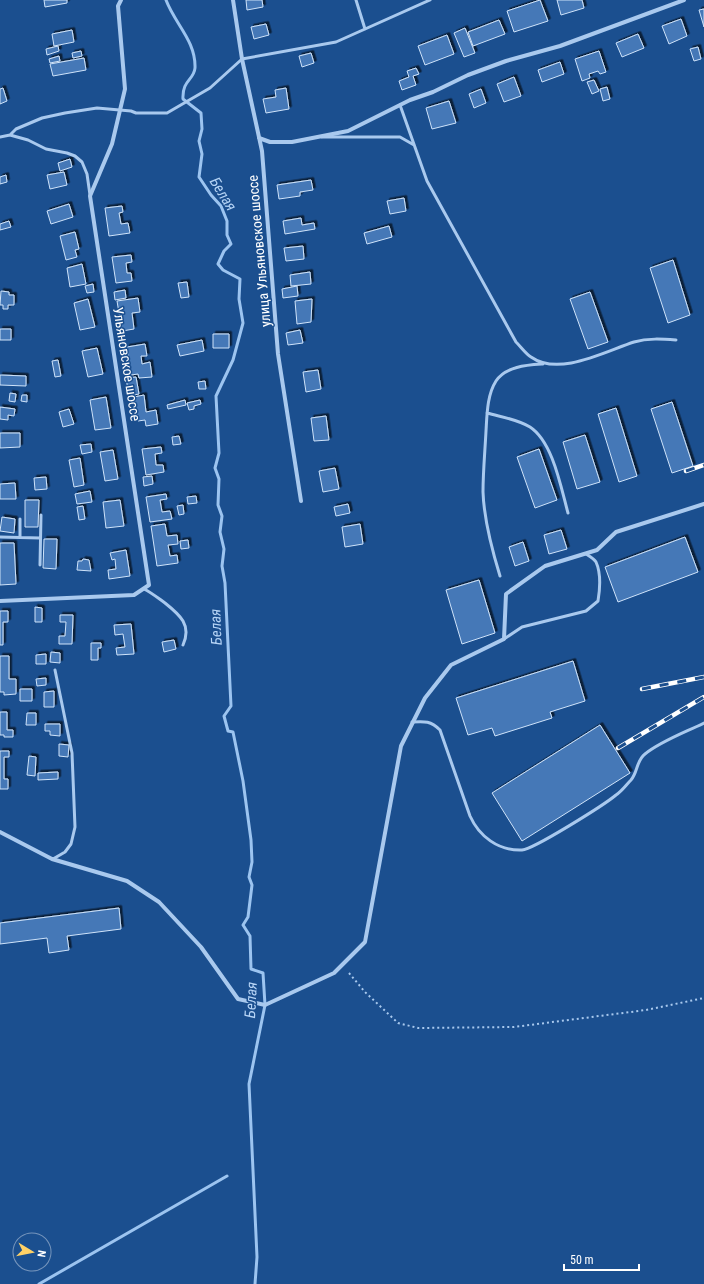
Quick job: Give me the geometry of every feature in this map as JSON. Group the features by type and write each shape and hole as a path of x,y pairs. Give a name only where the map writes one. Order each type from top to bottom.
{"street":[{"path":"90,196 112,144 125,89 118,6 121,0"},
{"name":"улица Ульяновское шоссе","path":"233,0 242,60 259,138 262,159 278,354 301,501"},
{"path":"259,138 270,142 292,142 348,131 400,105 434,92 468,75 499,63 560,46 684,0"},
{"name":"Ульяновское шоссе","path":"90,196 149,585 144,589"},
{"path":"0,832 52,859 126,880 159,902 201,947 238,999 265,1005 334,973 365,942 401,746 425,698 451,665 504,639 506,594 545,566 597,550 616,532 704,504"},
{"path":"0,601 134,595 144,589"}],"lane":[{"path":"356,0 365,29"},
{"path":"10,135 16,129 27,124 65,113 97,108 152,114 167,113 210,88 242,60 336,42 430,0"},
{"path":"400,105 427,181 516,342 531,358 545,364"},
{"path":"0,137 10,135 28,140 46,149 75,156 82,162 87,174 90,196"},
{"path":"319,137 400,137 414,145"},
{"path":"500,576 487,523 483,493 487,413 490,396 496,380 517,367 545,364 566,364 596,357 635,342 656,339 676,340"},
{"path":"487,413 519,421 532,428 544,441 555,466 568,513"},
{"path":"40,565 41,516"},
{"path":"20,519 20,537"},
{"path":"0,537 40,538"},
{"path":"504,639 522,627 586,611 598,601 600,589 598,571 595,562 586,554"},
{"path":"144,589 151,592 182,618 186,631 183,645"},
{"path":"52,859 65,852 71,844 75,827 72,753 55,670"},
{"path":"412,722 424,721 432,723 440,730 470,816 475,827 482,836 500,846 523,850 558,832 616,795 633,778 639,760 644,754 704,723"}],"path":[{"path":"349,973 365,992 398,1023 418,1028 514,1027 646,1010 704,998"}],"building":[{"path":"44,0 67,0 67,3 45,7"},
{"path":"246,0 262,0 263,7 247,10"},
{"path":"540,0 548,21 514,32 507,11"},
{"path":"557,0 582,0 584,8 561,15"},
{"path":"704,9 704,27 699,10"},
{"path":"681,19 687,36 669,44 662,26"},
{"path":"499,20 505,34 473,46 468,32"},
{"path":"266,24 269,35 254,39 251,27"},
{"path":"465,28 475,53 464,57 454,33"},
{"path":"72,30 74,42 54,46 52,34"},
{"path":"638,34 644,48 622,57 616,43"},
{"path":"447,35 454,54 425,65 418,46"},
{"path":"58,46 59,51 47,55 46,49"},
{"path":"698,47 701,59 694,61 690,49"},
{"path":"81,51 82,56 73,58 72,53"},
{"path":"599,51 606,72 600,74 598,71 589,74 590,78 582,81 575,59"},
{"path":"311,53 314,63 302,67 299,56"},
{"path":"59,56 60,61 50,63 49,59"},
{"path":"84,58 86,70 53,76 50,64"},
{"path":"560,62 564,74 542,82 538,70"},
{"path":"416,68 419,74 413,76 416,85 402,90 399,81 409,77 407,71"},
{"path":"514,77 521,96 504,102 497,84"},
{"path":"594,80 599,91 592,94 587,82"},
{"path":"607,87 610,99 603,101 600,89"},
{"path":"3,88 7,101 0,104 0,89"},
{"path":"286,88 289,109 266,113 263,99 276,97 275,90"},
{"path":"481,89 486,103 474,108 469,94"},
{"path":"449,101 456,123 432,129 426,108"},
{"path":"70,159 72,167 60,171 58,163"},
{"path":"64,172 67,185 50,189 47,175"},
{"path":"6,175 7,182 0,184 0,177"},
{"path":"311,180 313,190 300,192 300,196 279,199 277,185"},
{"path":"404,198 406,211 390,214 387,201"},
{"path":"69,204 73,217 51,224 47,211"},
{"path":"122,206 123,212 119,213 121,224 128,223 130,233 109,236 105,208"},
{"path":"301,218 302,225 314,223 315,229 285,234 283,221"},
{"path":"9,221 11,227 0,230 0,224"},
{"path":"389,226 392,237 367,244 364,233"},
{"path":"75,232 79,249 75,250 77,257 66,260 60,236"},
{"path":"303,246 304,259 286,261 284,248"},
{"path":"131,255 132,262 126,263 127,273 131,273 132,281 116,283 112,257"},
{"path":"673,260 690,315 668,323 650,268"},
{"path":"82,264 86,284 70,287 67,268"},
{"path":"310,272 311,284 291,286 290,275"},
{"path":"187,282 189,297 181,298 178,283"},
{"path":"93,284 94,292 87,293 85,286"},
{"path":"297,286 298,296 283,298 282,289"},
{"path":"125,290 126,298 115,300 114,292"},
{"path":"1,291 9,292 9,295 14,295 14,305 8,305 8,309 3,309 3,305 0,305"},
{"path":"590,292 608,342 588,349 570,299"},
{"path":"138,298 140,312 132,313 134,329 122,331 117,301"},
{"path":"88,299 95,327 80,330 74,303"},
{"path":"312,299 311,322 297,324 295,301"},
{"path":"0,329 11,329 11,340 0,340"},
{"path":"300,330 303,343 288,345 286,333"},
{"path":"213,334 229,334 229,348 213,348"},
{"path":"202,340 204,351 180,356 177,345"},
{"path":"145,344 147,356 141,356 142,364 150,362 152,377 139,378 138,374 131,375 127,347"},
{"path":"97,348 103,374 88,377 82,351"},
{"path":"58,360 61,376 55,377 52,361"},
{"path":"318,370 321,389 306,392 303,372"},
{"path":"0,375 26,376 26,386 0,385"},
{"path":"136,377 139,394 129,396 126,378"},
{"path":"205,381 206,389 199,389 198,382"},
{"path":"10,393 16,394 15,402 9,401"},
{"path":"22,395 27,395 27,402 21,401"},
{"path":"144,395 146,412 156,410 158,424 146,426 145,420 138,421 134,397"},
{"path":"106,397 111,428 95,430 90,400"},
{"path":"185,400 186,405 168,409 167,405"},
{"path":"200,400 201,404 194,406 194,409 189,410 187,403"},
{"path":"672,402 693,466 672,473 651,409"},
{"path":"0,407 15,409 14,416 8,415 8,420 0,419"},
{"path":"616,408 637,476 619,482 598,414"},
{"path":"69,409 74,424 63,427 59,412"},
{"path":"326,416 329,440 314,441 311,418"},
{"path":"0,433 20,433 20,447 0,448"},
{"path":"585,435 600,482 577,489 563,442"},
{"path":"179,436 181,444 173,445 172,437"},
{"path":"91,444 92,452 82,454 80,445"},
{"path":"161,447 162,453 155,454 156,465 163,465 164,472 146,475 142,449"},
{"path":"539,449 557,500 535,508 517,457"},
{"path":"113,450 118,479 105,481 100,452"},
{"path":"80,458 84,485 74,487 69,460"},
{"path":"335,468 339,489 323,492 319,471"},
{"path":"152,476 153,484 144,486 143,477"},
{"path":"46,477 47,489 35,490 34,478"},
{"path":"15,483 16,499 0,499 0,484"},
{"path":"90,491 92,502 77,504 75,494"},
{"path":"166,494 167,499 160,500 162,512 170,511 172,519 150,522 146,497"},
{"path":"196,496 197,503 188,504 187,497"},
{"path":"25,500 39,500 38,527 25,527"},
{"path":"120,500 124,526 106,528 103,502"},
{"path":"348,504 350,513 336,516 334,507"},
{"path":"183,505 184,514 179,515 177,506"},
{"path":"83,506 85,519 79,520 77,507"},
{"path":"2,517 15,519 14,533 0,531"},
{"path":"165,524 167,536 177,535 178,544 168,545 170,556 177,555 178,563 157,566 151,526"},
{"path":"360,524 363,544 345,547 342,527"},
{"path":"561,530 567,549 549,554 544,535"},
{"path":"685,537 698,572 618,602 605,567"},
{"path":"44,539 57,539 56,569 43,568"},
{"path":"188,540 189,548 181,549 180,541"},
{"path":"523,542 529,561 515,566 509,547"},
{"path":"0,543 14,543 16,584 0,585"},
{"path":"126,550 130,576 109,579 108,570 116,569 115,559 112,560 110,553"},
{"path":"83,559 89,560 91,571 77,570 78,561 82,561"},
{"path":"479,580 495,633 462,644 446,590"},
{"path":"35,607 42,608 42,622 35,622"},
{"path":"0,611 8,611 8,622 3,622 3,645 0,645"},
{"path":"60,615 73,615 72,644 59,644 59,636 65,636 66,622 60,622"},
{"path":"131,624 134,654 117,655 116,648 125,647 123,634 115,635 114,625"},
{"path":"174,640 176,649 164,652 162,642"},
{"path":"91,643 101,643 101,648 98,648 98,660 91,660"},
{"path":"51,652 60,653 60,663 50,662"},
{"path":"46,654 46,664 36,664 36,655"},
{"path":"0,656 9,656 9,679 16,679 16,694 4,695 4,692 0,692"},
{"path":"573,661 585,701 550,712 552,718 495,736 492,728 468,735 456,698"},
{"path":"46,678 46,685 37,686 36,679"},
{"path":"20,689 32,689 32,701 20,701"},
{"path":"54,691 54,707 44,707 44,692"},
{"path":"0,712 7,712 7,730 13,730 13,737 4,737 4,735 0,735"},
{"path":"27,713 36,713 36,725 26,725"},
{"path":"45,724 60,724 60,736 50,735 50,731 45,731"},
{"path":"600,725 630,773 522,841 492,793"},
{"path":"59,744 69,745 68,757 59,756"},
{"path":"0,751 9,751 9,757 4,757 4,779 8,779 8,789 0,789"},
{"path":"29,756 36,757 35,776 27,775"},
{"path":"58,772 58,779 38,780 38,773"},
{"path":"119,908 121,929 67,936 69,950 49,953 47,938 0,944 0,923"}],"waterway":[{"name":"Белая","path":"166,0 189,41 194,58 194,72 184,88 183,99 201,113 202,129 199,141 202,154 199,177 211,195 221,206 227,221 227,235 231,244 224,251 218,264 223,270 240,279 239,299 243,323 233,360 216,396 219,453 215,468 219,479 218,505 222,516 220,532 224,549 222,566 225,583 231,706 224,716 228,731 233,732 243,781 251,840 252,862 249,877 252,885 248,917 243,925 250,936 251,969 263,973 265,1005 249,1084 257,1257 255,1284"},
{"path":"39,1284 227,1176"}],"railway":[{"path":"686,471 704,465"},
{"path":"642,689 704,677"},
{"path":"618,748 704,697"}]}
